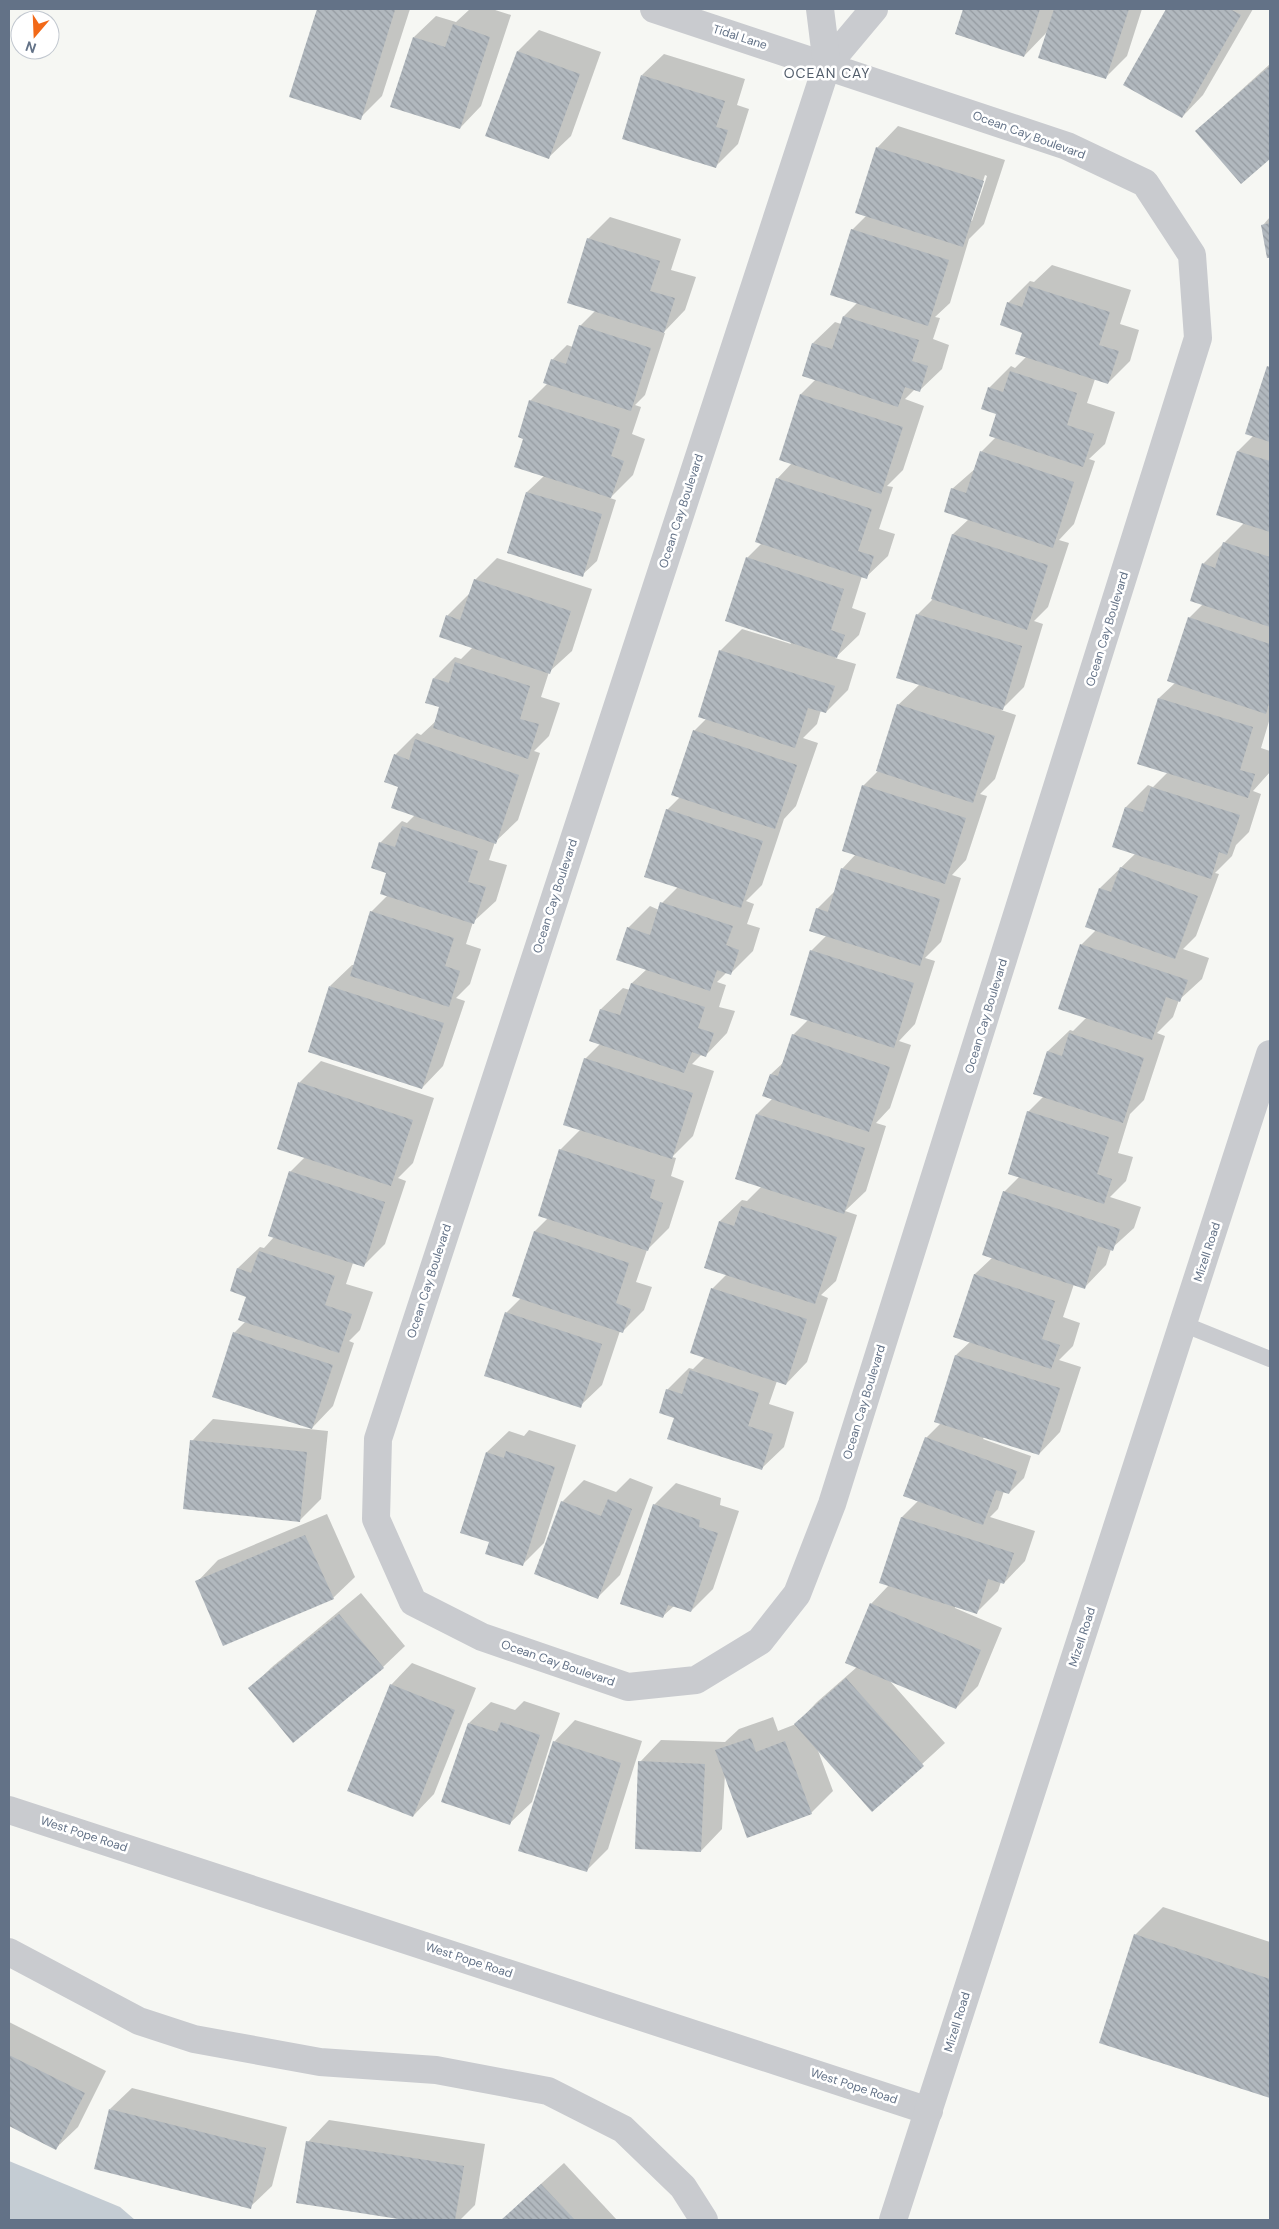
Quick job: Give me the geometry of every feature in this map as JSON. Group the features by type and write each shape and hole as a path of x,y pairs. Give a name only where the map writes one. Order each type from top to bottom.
{"street":[{"name":"Tidal Lane","path":"654,9 826,65"},
{"name":"Ocean Cay Boulevard","path":"820,9 826,65"},
{"name":"Ocean Cay Boulevard","path":"826,65 1067,146 1145,183 1192,255 1198,338 832,1504 797,1594 760,1641 696,1680 628,1687 482,1637 413,1602 376,1519 378,1439 826,65 874,9"},
{"name":"Mizell Road","path":"893,2220 1270,1054"},
{"name":"West Pope Road","path":"9,1810 929,2111"},
{"path":"9,1952 139,2021 194,2038 320,2062 436,2070 548,2092 623,2129 683,2187 704,2220"}],"lane":[{"path":"1183,1324 1270,1359"}],"shaded area":[{"path":"9,2161 120,2207 135,2220 9,2220"}],"building":[{"path":"317,9 395,10 361,120 289,97"},
{"path":"963,9 1040,9 1024,57 955,34"},
{"path":"1054,9 1129,9 1106,79 1038,58"},
{"path":"1166,9 1230,9 1241,15 1182,118 1123,85"},
{"path":"453,24 490,37 460,129 390,107 413,37 445,47"},
{"path":"517,51 580,74 549,159 485,136"},
{"path":"1270,66 1270,159 1241,184 1195,131"},
{"path":"641,75 725,101 716,127 728,130 716,168 622,139"},
{"path":"876,147 984,181 963,247 855,213"},
{"path":"1270,223 1270,258 1267,258 1261,225"},
{"path":"851,229 949,260 928,326 830,295"},
{"path":"587,238 660,261 650,291 675,298 664,333 567,303"},
{"path":"1029,286 1110,312 1099,345 1119,351 1108,384 1015,354 1022,333 1000,325 1007,302 1022,307"},
{"path":"843,316 919,340 912,361 928,366 920,392 905,387 898,407 802,376 812,343 832,349"},
{"path":"579,325 651,348 631,411 543,383 551,359 566,364"},
{"path":"1267,366 1270,367 1270,442 1245,434"},
{"path":"1010,371 1077,393 1067,425 1094,434 1083,467 989,436 996,414 981,409 988,387 1003,392"},
{"path":"800,394 903,427 881,494 779,460"},
{"path":"529,400 620,429 611,456 624,461 611,498 514,467 523,439 518,437"},
{"path":"980,451 1074,482 1053,548 944,512 951,488 966,493"},
{"path":"1237,451 1270,461 1270,532 1216,515"},
{"path":"776,478 872,509 858,551 874,556 867,579 755,542"},
{"path":"526,492 602,514 583,577 507,553"},
{"path":"952,534 1048,565 1027,630 931,599"},
{"path":"1223,542 1270,557 1270,627 1190,601 1202,563 1215,568"},
{"path":"746,557 844,589 831,630 845,635 837,658 725,621"},
{"path":"474,579 571,611 550,674 439,637 446,615 460,620"},
{"path":"916,614 1022,646 1003,710 896,678"},
{"path":"1188,617 1270,644 1270,700 1266,714 1167,681"},
{"path":"719,650 835,686 826,713 808,708 795,748 698,717"},
{"path":"455,662 530,686 520,719 539,724 528,759 433,728 439,707 425,703 433,678 449,683"},
{"path":"1158,698 1253,727 1240,770 1255,774 1248,798 1137,764"},
{"path":"897,704 995,736 973,803 876,771"},
{"path":"693,730 797,765 775,829 671,795"},
{"path":"415,739 519,775 496,844 391,808 398,787 384,782 394,754 409,760"},
{"path":"862,785 966,818 945,884 842,851"},
{"path":"1151,787 1240,815 1227,855 1219,852 1211,879 1112,847 1125,807 1143,812"},
{"path":"666,809 763,841 741,908 644,877"},
{"path":"402,826 478,851 468,882 486,887 474,924 380,894 386,873 371,868 379,842 395,847"},
{"path":"1120,867 1198,896 1175,959 1085,927 1099,888 1111,892"},
{"path":"841,868 940,899 920,966 809,931 816,908 828,912"},
{"path":"660,902 733,926 726,945 739,950 731,975 717,970 710,991 616,960 627,927 650,935"},
{"path":"370,911 454,938 445,966 460,971 449,1007 350,976"},
{"path":"1080,944 1188,980 1180,1002 1166,997 1152,1040 1058,1009"},
{"path":"810,950 914,983 894,1048 790,1015"},
{"path":"631,983 705,1007 698,1028 714,1033 706,1057 692,1052 684,1073 589,1041 600,1009 620,1015"},
{"path":"329,986 444,1023 422,1089 308,1052"},
{"path":"1069,1033 1144,1058 1123,1123 1033,1094 1047,1051 1062,1056"},
{"path":"792,1034 890,1067 869,1132 762,1096 770,1074 778,1076"},
{"path":"584,1058 693,1093 672,1159 563,1125"},
{"path":"298,1082 413,1120 391,1186 277,1149"},
{"path":"1027,1111 1109,1137 1097,1174 1112,1179 1104,1204 1008,1174"},
{"path":"756,1114 865,1148 844,1214 735,1179"},
{"path":"559,1149 655,1180 650,1198 663,1203 648,1251 538,1216"},
{"path":"289,1171 385,1202 364,1267 268,1236"},
{"path":"1003,1191 1120,1229 1113,1251 1098,1246 1085,1289 982,1255"},
{"path":"741,1206 837,1237 815,1304 704,1268 719,1221 734,1226"},
{"path":"534,1231 629,1263 616,1303 631,1309 623,1333 512,1296"},
{"path":"259,1251 335,1276 325,1305 352,1314 339,1353 238,1320 246,1297 230,1291 237,1268 251,1273"},
{"path":"974,1274 1055,1301 1042,1339 1060,1345 1051,1369 953,1337"},
{"path":"711,1288 807,1319 786,1385 690,1353"},
{"path":"505,1312 602,1344 581,1408 484,1376"},
{"path":"233,1332 333,1365 312,1429 212,1397"},
{"path":"955,1355 1060,1388 1039,1455 934,1422"},
{"path":"690,1370 759,1393 748,1426 773,1434 762,1470 667,1439 674,1418 659,1413 666,1389 682,1394"},
{"path":"925,1437 1017,1471 1009,1494 996,1490 983,1525 903,1496"},
{"path":"190,1440 307,1452 300,1522 183,1509"},
{"path":"506,1451 555,1467 523,1566 485,1554 489,1542 460,1533 486,1452 504,1458"},
{"path":"608,1499 632,1509 598,1599 534,1574 561,1501 601,1516"},
{"path":"653,1504 700,1520 699,1527 718,1533 691,1612 668,1605 663,1618 620,1604"},
{"path":"901,1517 1014,1553 1004,1584 988,1579 977,1614 879,1583"},
{"path":"305,1535 334,1599 223,1646 195,1581"},
{"path":"870,1603 981,1650 956,1709 845,1663"},
{"path":"339,1614 384,1668 293,1743 248,1688"},
{"path":"846,1678 924,1766 872,1812 794,1724"},
{"path":"390,1684 455,1710 413,1817 347,1791"},
{"path":"501,1722 540,1735 510,1825 441,1802 468,1723 497,1732"},
{"path":"751,1738 756,1752 785,1741 812,1814 747,1838 715,1750"},
{"path":"553,1741 621,1763 587,1872 518,1851"},
{"path":"638,1761 705,1764 701,1852 635,1849"},
{"path":"1134,1934 1270,1979 1270,2098 1099,2043"},
{"path":"9,2055 85,2093 56,2150 9,2126"},
{"path":"109,2109 266,2148 251,2209 94,2169"},
{"path":"306,2141 464,2166 455,2220 405,2220 296,2203"},
{"path":"541,2184 575,2220 501,2220"}],"district":[{"name":"OCEAN CAY","path":"827,73"}]}
